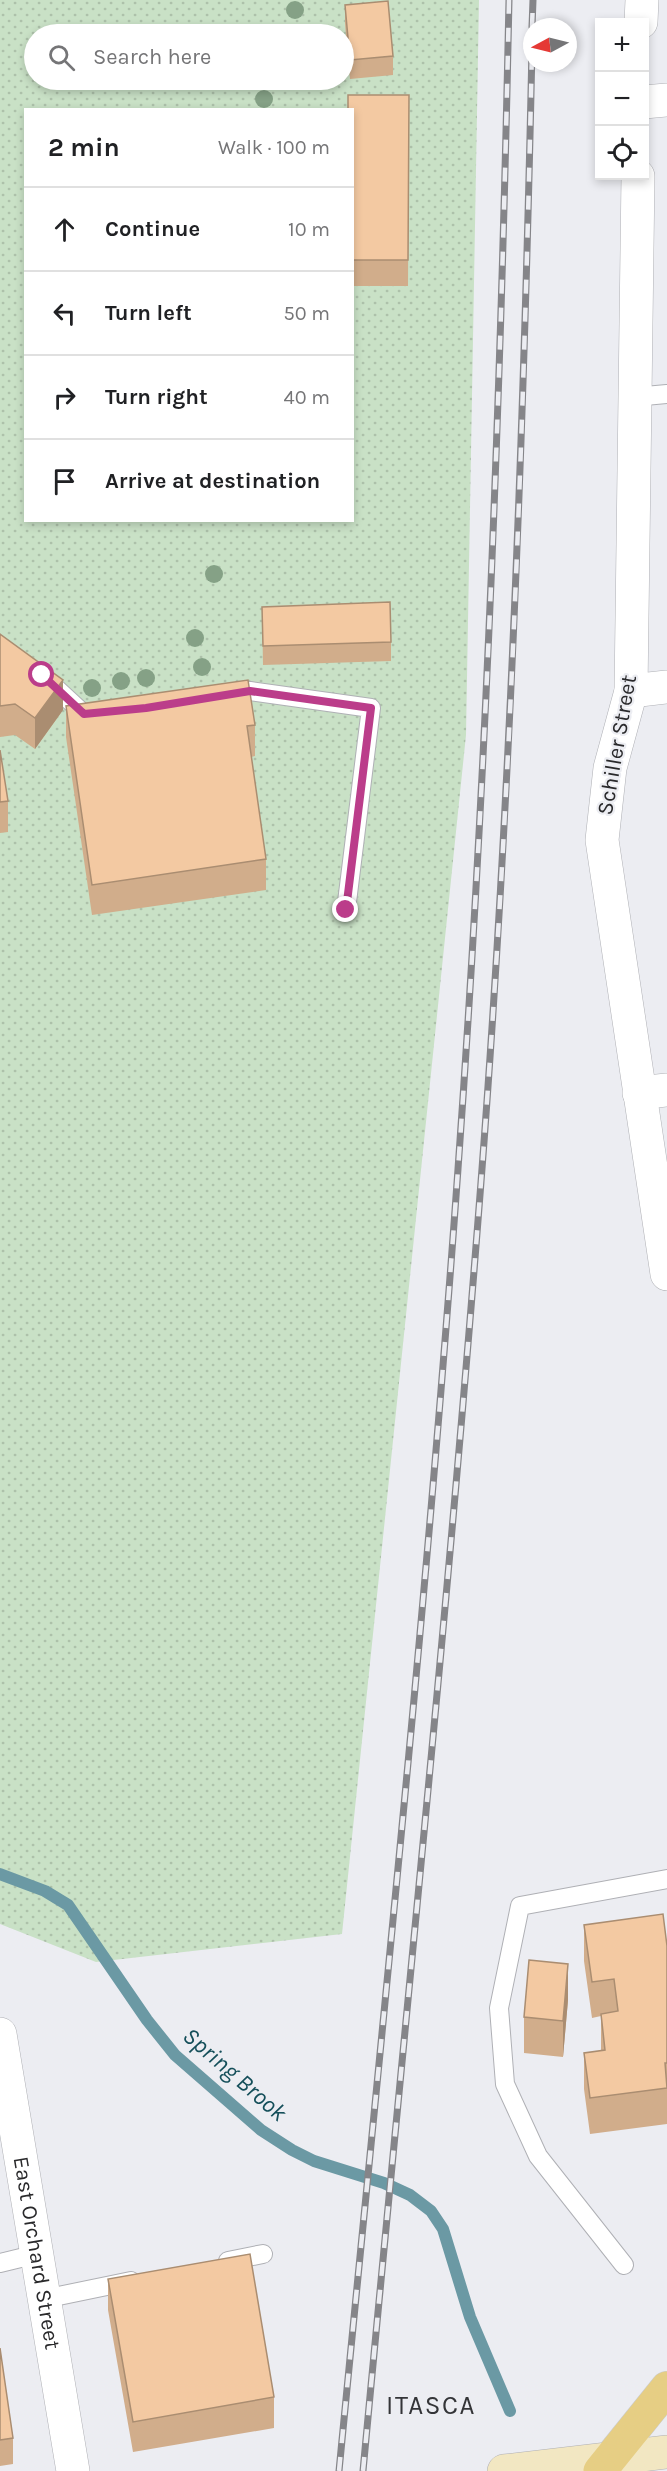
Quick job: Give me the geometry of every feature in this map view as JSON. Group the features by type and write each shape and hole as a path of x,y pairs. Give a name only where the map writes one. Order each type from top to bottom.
{"main road":[{"path":"605,2464 667,2388"}],"street":[{"path":"641,18 642,0"},
{"path":"649,102 667,100"},
{"name":"Schiller Street","path":"638,180 631,691 610,768 602,840 653,1091 667,1274"},
{"path":"631,691 667,687"},
{"name":"East Orchard Street","path":"0,2034 73,2471"},
{"path":"504,2471 605,2464 667,2452"}],"lane":[{"path":"634,397 667,394"},
{"path":"34,670 84,714 112,712"},
{"path":"210,698 250,691 371,708 346,910"},
{"path":"624,2265 538,2156 505,2084 499,2008 520,1906 667,1879"},
{"path":"0,2263 37,2254"},
{"path":"206,2266 263,2254"},
{"path":"44,2299 148,2278"}],"green space":[{"path":"0,0 479,0 466,735 342,1934 96,1962 0,1924"}],"building":[{"path":"388,1 393,56 354,60 354,24 347,24 345,5"},
{"path":"348,95 409,95 408,260 354,260 354,108 348,108"},
{"path":"390,602 391,642 263,646 262,607"},
{"path":"0,634 63,680 35,718 15,704 0,706"},
{"path":"248,680 255,725 247,726 266,859 92,885 66,706"},
{"path":"0,750 8,801 0,802"},
{"path":"663,1914 667,1946 667,2063 665,2063 667,2088 590,2098 584,2053 605,2050 601,2014 618,2011 614,1979 592,1982 584,1925"},
{"path":"529,1960 568,1964 563,2021 524,2017"},
{"path":"250,2254 274,2397 133,2422 108,2279"},
{"path":"0,2348 13,2438 0,2440"}],"waterway":[{"name":"Spring Brook","path":"0,1874 45,1891 68,1905 147,2020 175,2055 261,2130 314,2161 384,2183 410,2195 431,2211 443,2229 470,2317 510,2411"}],"railway":[{"path":"339,2471 418,1658 458,1169 477,877 491,585 502,292 509,0"},
{"path":"532,18 533,0"},
{"path":"363,2471 454,1504 491,1041 514,615 525,332 531,72"}],"district":[{"name":"ITASCA","path":"431,2405"}],"route":[{"path":"42,675 84,714 146,708 250,691 371,708 346,910"}]}
